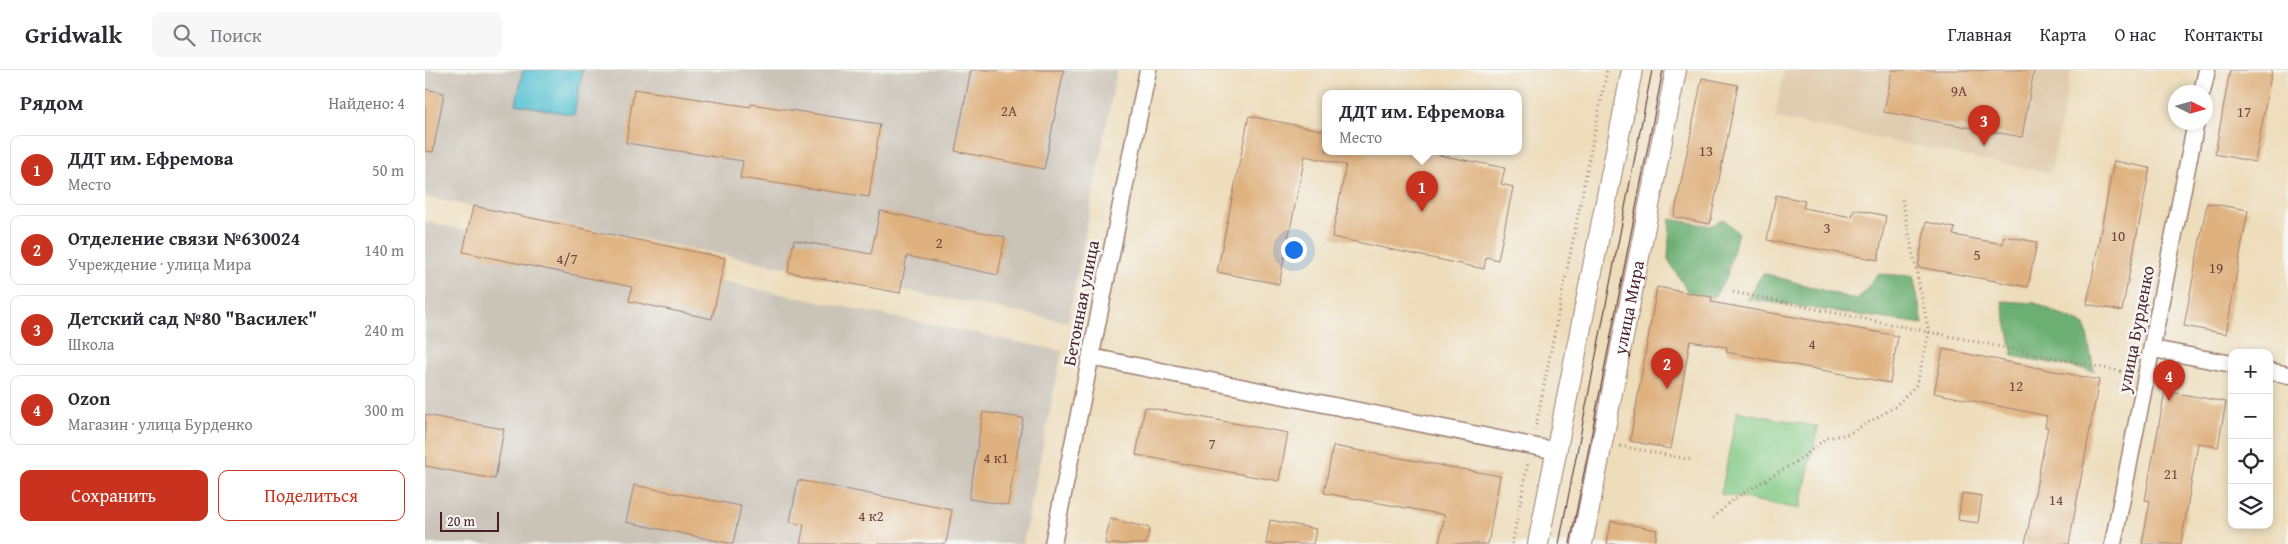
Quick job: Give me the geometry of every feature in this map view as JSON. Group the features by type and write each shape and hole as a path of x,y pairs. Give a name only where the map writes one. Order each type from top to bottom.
{"street":[{"name":"Бетонная улица","path":"1053,544 1148,70"},
{"path":"1539,544 1632,70"},
{"name":"улица Мира","path":"1583,544 1676,70"},
{"path":"2204,85 2207,70"},
{"name":"улица Бурденко","path":"2113,544 2195,130"},
{"path":"2153,349 2228,363"},
{"path":"1091,357 1557,451"},
{"path":"2273,373 2288,375"}],"path":[{"path":"1513,544 1607,70"},
{"path":"1713,518 1734,499 1802,458 1826,438 1848,434 1895,407 1917,384 1929,333 1902,200"},
{"path":"1733,292 2147,377"},
{"path":"1615,445 1693,460"}],"shaded area":[{"path":"425,70 1117,70 1068,322 425,197"},
{"path":"1778,70 2071,70 2051,173 1775,118 1784,71"},
{"path":"425,222 1062,351 1023,544 425,544"}],"green space":[{"path":"1670,219 1710,226 1724,219 1738,233 1726,279 1713,298 1689,294 1668,259"},
{"path":"1763,273 1857,300 1878,274 1913,276 1923,324 1747,299"},
{"path":"2002,301 2035,303 2085,325 2094,371 2013,356"},
{"path":"1737,411 1818,427 1800,509 1721,494"}],"water":[{"path":"523,70 583,70 574,115 516,104"}],"building":[{"path":"971,70 1064,70 1044,169 955,151"},
{"path":"1892,70 2034,70 2022,137 1884,112"},
{"path":"2230,70 2272,70 2255,162 2215,154"},
{"path":"1702,78 1738,85 1710,224 1674,217"},
{"path":"425,89 444,93 433,152 425,151"},
{"path":"634,89 751,107 751,104 880,124 869,197 740,178 743,161 626,143"},
{"path":"1249,116 1322,130 1322,155 1439,155 1505,168 1501,184 1513,187 1498,260 1486,257 1484,269 1332,237 1346,165 1305,156 1279,284 1217,272"},
{"path":"2114,161 2150,168 2122,311 2087,304"},
{"path":"1776,195 1805,201 1803,208 1852,217 1854,209 1886,216 1878,260 1767,240"},
{"path":"2207,203 2248,210 2226,334 2184,326"},
{"path":"473,206 725,258 712,319 629,301 632,287 463,252"},
{"path":"880,211 1005,237 998,275 907,256 900,293 788,272 794,240 871,254"},
{"path":"1926,222 1955,228 1953,235 2003,244 2004,236 2037,242 2028,287 1918,267"},
{"path":"1657,287 1712,297 1711,302 1898,336 1890,383 1726,352 1727,347 1690,341 1671,449 1630,441"},
{"path":"1943,349 2099,380 2069,544 2025,544 2048,427 2045,427 2047,416 1934,393"},
{"path":"2165,391 2226,402 2218,447 2198,443 2181,544 2142,544 2150,501 2145,500"},
{"path":"1145,407 1288,433 1279,481 1136,455"},
{"path":"983,412 1023,418 1008,505 969,499"},
{"path":"425,415 504,429 495,479 425,466"},
{"path":"1333,446 1500,476 1488,544 1439,544 1445,515 1324,493"},
{"path":"798,480 952,510 946,544 800,544 804,525 790,522"},
{"path":"634,485 741,506 733,544 626,522"},
{"path":"1962,493 1982,496 1978,523 1958,520"},
{"path":"1110,519 1150,528 1146,544 1105,544"},
{"path":"1270,520 1316,529 1313,544 1266,544"},
{"path":"1611,521 1657,530 1655,544 1607,544"}],"tram line":[{"path":"1559,544 1652,70"},
{"path":"1570,544 1663,70"}],"place":[{"name":"Детский сад №80 \"Василек\"","path":"1984,146"},
{"name":"ДДТ им. Ефремова","path":"1422,212"},
{"name":"Отделение связи №630024","path":"1667,389"},
{"name":"Ozon","path":"2169,401"}]}
